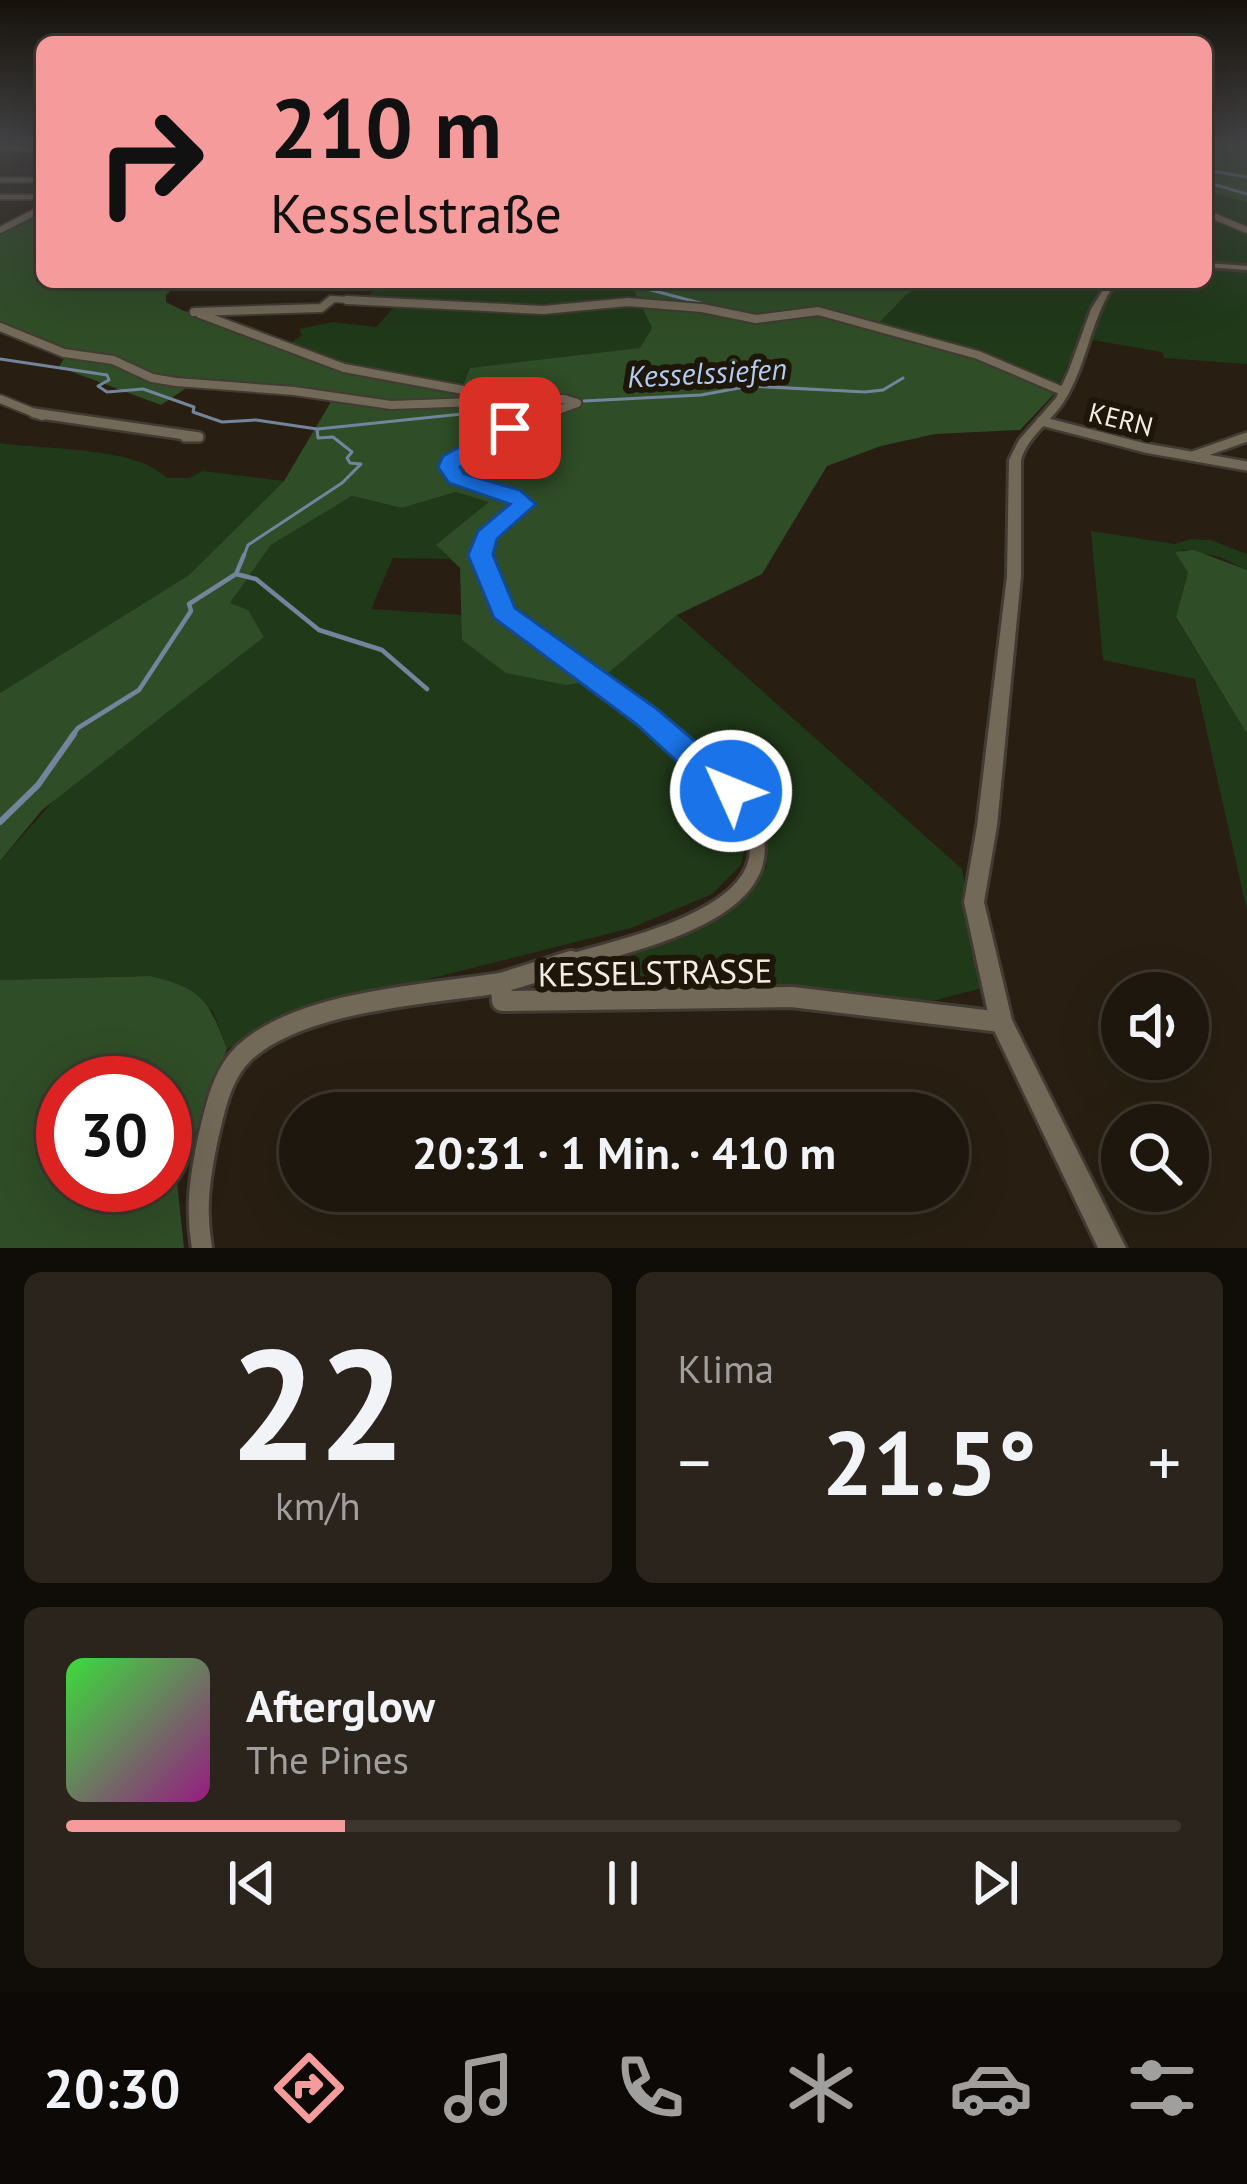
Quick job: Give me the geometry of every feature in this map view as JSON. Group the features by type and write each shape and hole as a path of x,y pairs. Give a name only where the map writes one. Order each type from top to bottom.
{"street":[{"path":"0,230 36,212"},
{"path":"1212,215 1247,230"},
{"path":"1212,266 1247,268"},
{"path":"1108,288 1065,392 1021,443 1015,460 1014,576 987,826 974,902 1001,1022 1112,1248"},
{"path":"520,401 406,386 266,346 194,312 321,308 332,299 543,310 628,302 702,308 755,320 818,310 977,356 1065,392"},
{"name":"KESSELSTRASSE","path":"0,327 64,353 127,365 152,379 391,405 577,403 497,434 451,461 449,467 456,478 512,495 524,504 486,536 480,555 504,612 687,749 731,791 756,835 749,877 733,901 707,918 501,983 502,1001 618,1004 792,997 1001,1022"},
{"path":"0,399 43,416 184,437"},
{"name":"KERN","path":"1041,421 1247,466"},
{"name":"KERN","path":"1192,456 1247,436"},
{"path":"202,1248 193,1206 219,1089 242,1055 258,1042 324,1015 501,983"}],"green space":[{"path":"1212,199 1247,202 1247,364 1164,358 1162,352 1092,340 1109,288 1212,288"},
{"path":"36,218 36,288 173,288 166,302 184,311 221,318 285,347 461,390 470,368 640,348 652,328 631,288 918,288 878,324 996,365 1055,393 1020,430 935,434 881,446 827,466 762,574 677,615 606,675 566,685 506,673 462,640 460,568 436,545 489,502 456,492 402,508 352,496 271,545 230,603 248,610 264,637 42,810 0,861 0,693 189,575 284,481 332,400 191,385 161,405 59,367 68,351 0,322 0,234"},
{"path":"375,288 633,288 652,328 641,348 582,358 461,390 285,347 302,335 299,329 333,322 376,327 397,304 364,300"},
{"path":"918,288 1106,288 1055,391 877,325"},
{"path":"0,443 112,455 134,460 167,478 189,478 202,471 284,481 189,575 0,693"},
{"path":"457,492 490,502 437,546 450,559 393,558 371,609 462,615 462,640 591,681 723,794 747,839 741,865 712,894 631,928 297,1012 227,1049 213,1011 150,976 0,980 0,861 229,604 271,545 352,496 402,508"},
{"path":"1091,531 1175,544 1211,540 1247,554 1247,570 1220,557 1182,549 1188,571 1176,618 1247,734 1247,911 1195,679 1103,660"},
{"path":"1194,550 1247,570 1247,734 1176,617 1188,572 1175,552"},
{"path":"677,615 962,869 986,987 936,1000 654,997 528,981 726,912 767,866 748,805 730,779 684,734 606,675"},
{"path":"150,976 192,991 215,1019 227,1049 192,1142 192,1056 36,1056 36,1212 180,1212 184,1248 0,1248 0,980"}],"waterway":[{"path":"20,223 36,215"},
{"path":"644,288 715,307"},
{"path":"0,359 107,375 109,380 98,386 107,392 143,389 222,422 256,420 317,429 318,438 333,437 352,452 347,458 350,463 361,464 342,483 248,545 243,558"},
{"name":"Kesselssiefen","path":"584,401 701,395 750,386 865,392 883,390 903,378"},
{"name":"Kesselssiefen","path":"318,429 568,403"},
{"path":"236,574 244,555"},
{"path":"71,737 139,690 191,611 189,604 236,574"},
{"path":"236,574 256,579 319,630 382,650 427,689"},
{"path":"0,822 38,785 74,734"}],"route":[{"path":"510,428 468,450 449,467 456,478 512,495 524,504 486,536 480,555 504,612 646,716 731,791"}]}
